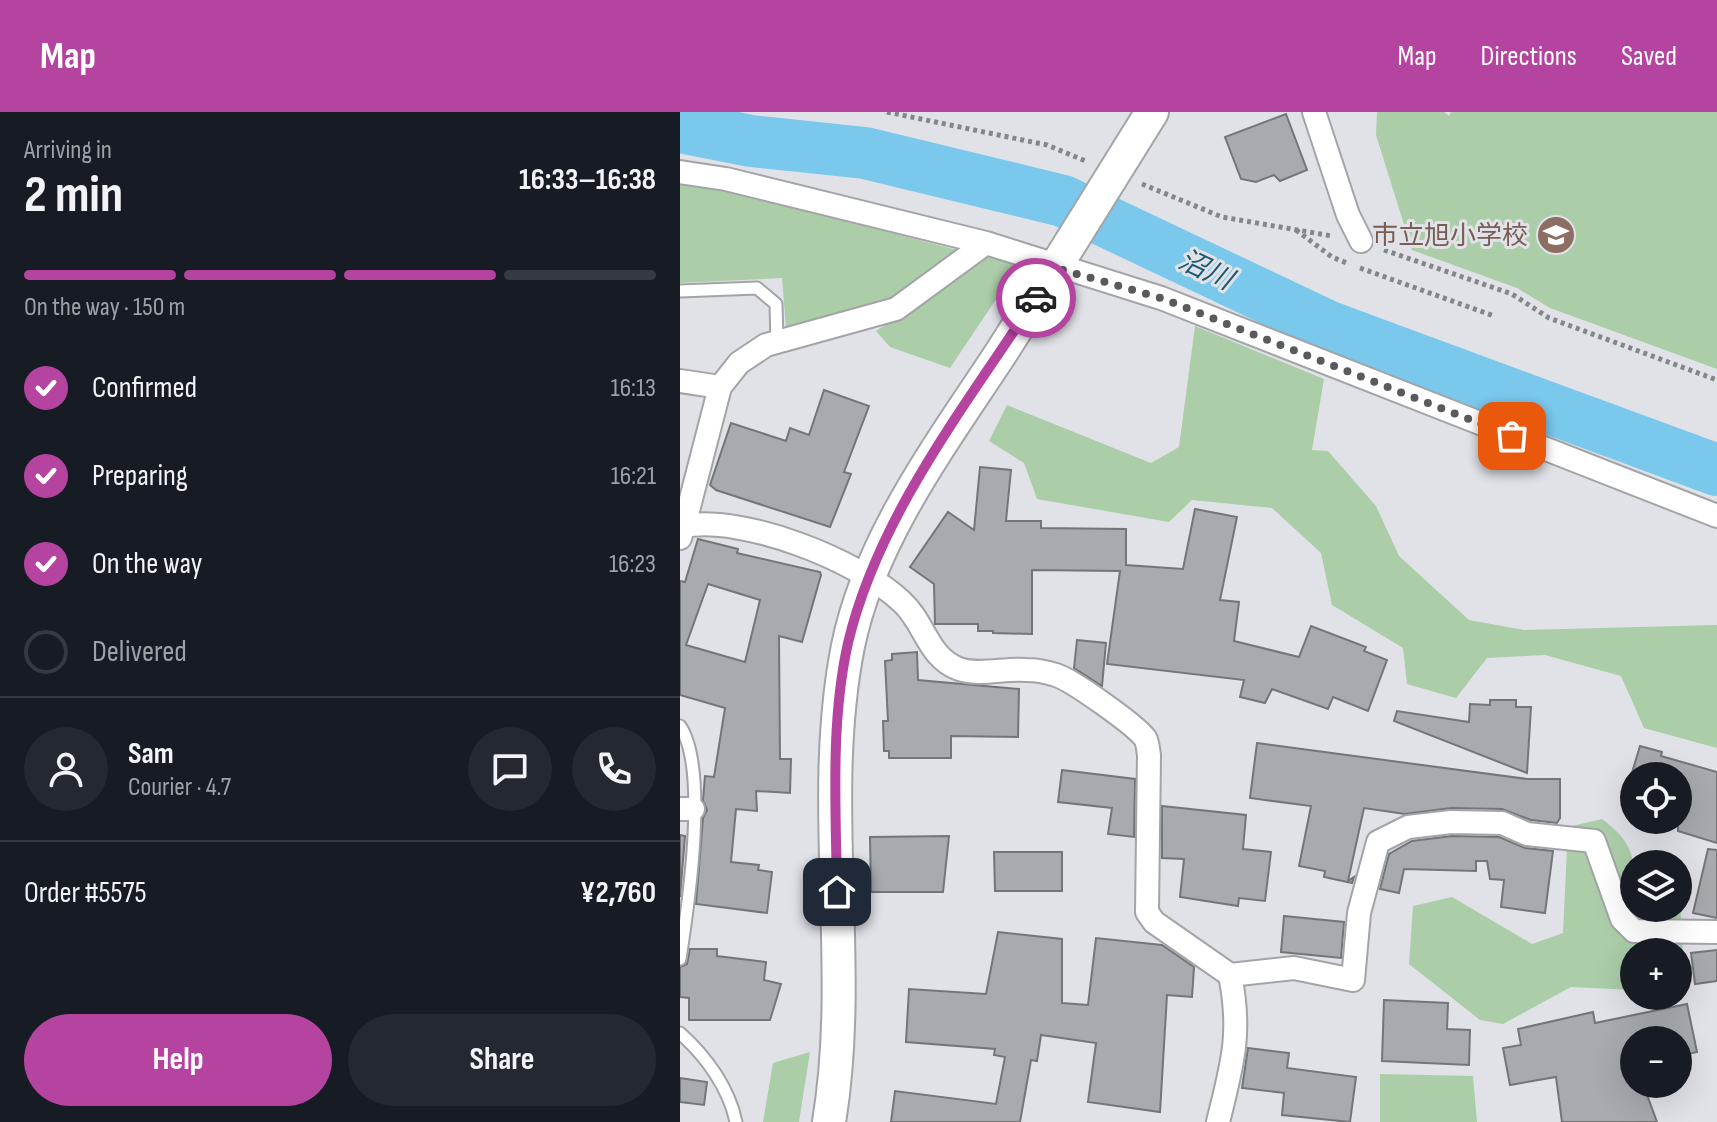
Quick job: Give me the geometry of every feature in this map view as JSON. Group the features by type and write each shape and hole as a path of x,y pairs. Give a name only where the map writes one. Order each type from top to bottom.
{"main road":[{"path":"829,1122 835,1088 838,986 836,839 842,691 848,644 868,580 911,491 1056,268 1152,112"}],"street":[{"path":"1314,112 1348,215 1361,241"},
{"path":"680,172 726,179 986,243 1056,268 1161,298 1717,516"},
{"path":"682,532 720,387 739,363 777,342 896,309 986,243"},
{"path":"680,381 720,387"},
{"path":"682,532 705,522 785,539 842,562 900,600 914,615 938,658 962,671 1027,670 1058,675 1123,719 1146,740 1149,755 1147,912 1154,922 1230,975 1294,968 1353,980 1359,913 1378,842 1408,827 1451,822 1502,823 1527,834 1594,841 1622,919 1634,931 1717,932"},
{"path":"1218,1122 1237,1048 1237,1008 1230,975"}],"lane":[{"path":"680,291 757,288 776,304 777,342"},
{"path":"680,726 690,755 687,809 694,860 680,959"},
{"path":"680,1033 701,1051 732,1105 736,1122"}],"path":[{"path":"887,112 1047,145 1222,217 1361,241 1512,294 1549,318 1717,380"},
{"path":"1295,229 1332,257 1494,316"}],"green space":[{"name":"市立旭小学校","path":"1377,112 1444,112 1449,116 1451,112 1717,112 1717,369 1550,308 1517,288 1412,250 1376,135"},
{"path":"680,182 717,187 957,250 891,300 786,327 782,278 680,283"},
{"path":"989,257 1019,265 950,368 890,347 876,331"},
{"path":"1195,326 1324,379 1312,450 1328,451 1376,506 1399,556 1469,620 1524,630 1717,625 1717,748 1644,728 1621,676 1545,655 1487,658 1456,698 1407,684 1403,648 1332,605 1321,553 1272,508 1192,500 1169,522 1037,499 1024,463 989,441 1007,405 1151,463 1179,447"},
{"path":"1602,819 1629,848 1620,850 1620,922 1681,922 1682,938 1620,938 1620,989 1571,987 1503,1024 1480,1020 1409,964 1413,906 1452,897 1532,944 1563,933 1568,827"},
{"path":"810,1052 799,1122 763,1122 773,1063"},
{"path":"1380,1074 1473,1076 1477,1122 1380,1122"}],"building":[{"path":"1286,114 1307,170 1280,181 1274,175 1256,182 1241,179 1225,137"},
{"path":"824,390 869,406 844,472 851,474 830,527 716,490 710,485 731,423 786,441 790,428 809,435"},
{"path":"980,467 1011,470 1006,521 1041,521 1041,528 1126,529 1126,565 1183,569 1195,509 1237,517 1220,600 1239,602 1234,641 1299,657 1311,626 1366,647 1364,651 1387,660 1368,711 1333,697 1328,709 1272,689 1265,703 1240,697 1244,680 1107,664 1120,571 1032,570 1032,634 978,631 978,624 935,624 934,584 910,567 948,512 974,530"},
{"path":"698,539 738,549 737,553 820,572 821,575 802,642 779,636 780,759 791,759 790,793 756,791 757,811 736,809 731,862 759,865 758,870 772,872 767,913 696,904 703,818 707,810 703,800 705,776 714,777 725,708 680,695 680,581 685,582","holes":["708,584 760,600 745,662 686,645"]},
{"path":"1077,640 1106,643 1102,686 1074,668"},
{"path":"917,652 918,680 1019,689 1018,737 951,736 951,758 889,758 889,751 884,751 883,721 888,721 885,661 892,660 892,654"},
{"path":"1490,700 1516,700 1516,707 1531,707 1527,773 1394,721 1397,711 1469,722 1470,704 1490,705"},
{"path":"1257,743 1527,779 1560,779 1560,818 1557,823 1531,820 1502,809 1451,808 1405,814 1364,808 1348,881 1354,877 1352,883 1324,877 1325,871 1299,866 1311,806 1250,798"},
{"path":"1640,746 1682,762 1635,762"},
{"path":"1692,765 1717,772 1717,843 1688,834 1692,834"},
{"path":"1062,770 1135,779 1134,837 1108,834 1112,808 1058,802"},
{"path":"1162,806 1246,815 1243,849 1271,852 1265,901 1239,898 1238,906 1180,897 1184,859 1162,858"},
{"path":"680,835 685,836 680,897"},
{"path":"949,836 943,892 871,892 870,837"},
{"path":"1452,836 1499,837 1525,848 1553,851 1545,913 1501,907 1504,880 1490,879 1487,861 1476,861 1476,871 1404,869 1399,893 1380,889 1389,854 1412,841"},
{"path":"1708,849 1717,850 1717,918 1693,913"},
{"path":"994,852 1062,852 1062,891 995,891"},
{"path":"1284,916 1344,922 1341,958 1281,952"},
{"path":"998,932 1062,939 1062,1003 1088,1005 1096,938 1162,945 1194,967 1192,997 1167,995 1160,1112 1088,1102 1096,1043 1041,1035 1037,1061 1031,1060 1020,1122 891,1122 895,1091 996,1104 1005,1057 994,1055 995,1049 906,1042 909,989 986,994"},
{"path":"690,949 717,949 717,956 766,962 764,980 781,984 770,1020 689,1020 689,998 680,997 680,967 687,964"},
{"path":"1717,950 1717,981 1695,984 1692,953"},
{"path":"1384,1000 1448,1003 1447,1029 1470,1030 1469,1065 1382,1061"},
{"path":"1658,1010 1688,1010 1692,1026 1620,1026 1620,1098 1648,1098 1657,1122 1562,1122 1556,1077 1510,1085 1503,1048 1521,1045 1518,1029 1593,1012 1595,1023"},
{"path":"1692,1028 1697,1052 1692,1053"},
{"path":"1248,1048 1289,1053 1287,1068 1356,1077 1350,1122 1282,1115 1284,1093 1242,1088"},
{"path":"680,1078 707,1082 704,1105 680,1102"}],"waterway":[{"name":"沼川","path":"680,127 751,141 865,153 1063,201 1329,327 1717,470"}],"way so far":[{"path":"1036,298 1056,268 1161,298 1512,436"}],"place":[{"name":"市立旭小学校","path":"1556,235"}],"route":[{"path":"837,892 838,746 842,691 848,644 868,580 911,491 1036,298"}]}
